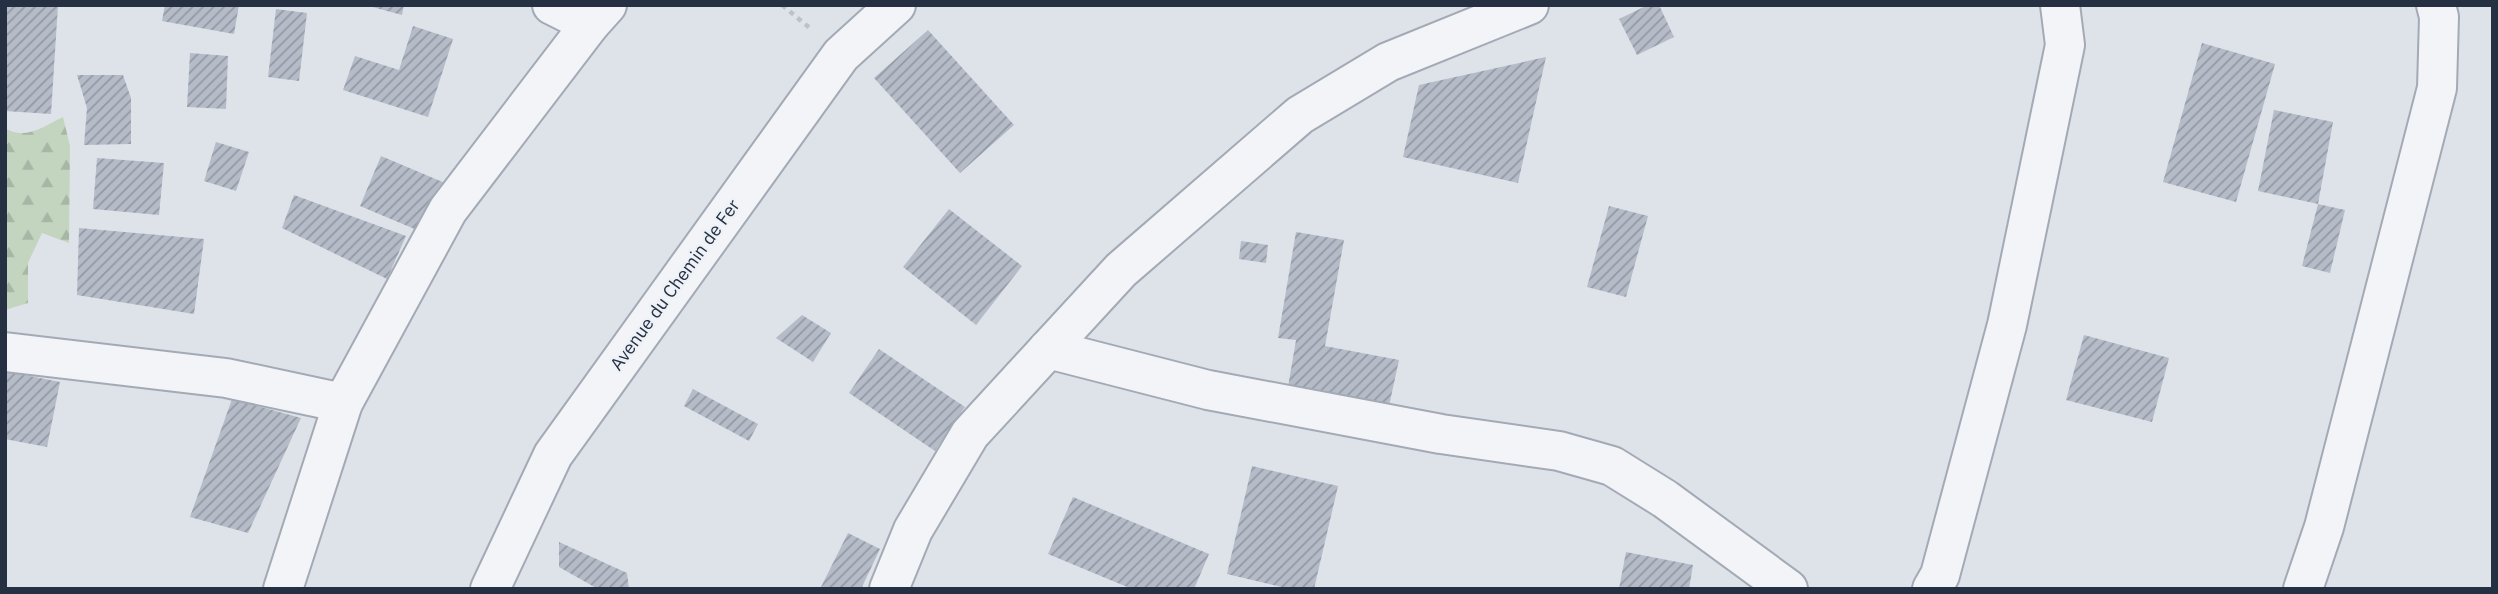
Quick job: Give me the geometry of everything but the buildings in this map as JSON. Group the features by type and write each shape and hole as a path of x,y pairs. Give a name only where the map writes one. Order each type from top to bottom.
{"street":[{"path":"283,589 343,403 448,210 599,15 552,5"},
{"name":"Avenue du Chemin de Fer","path":"490,589 553,455 841,55 896,5"},
{"path":"889,589 913,530 970,434 1121,270 1300,115 1388,62 1528,5"},
{"path":"1932,589 1940,575 2007,325 2065,45 2060,5"},
{"path":"2303,589 2324,527 2437,88 2440,17 2436,5"},
{"path":"1048,349 1208,390 1441,434 1559,451 1612,466 1665,499 1788,589"},
{"path":"5,352 226,378 343,403"}],"green space":[{"path":"63,117 70,146 69,243 42,233 28,263 28,303 5,310 5,128 12,132 27,133"}]}
